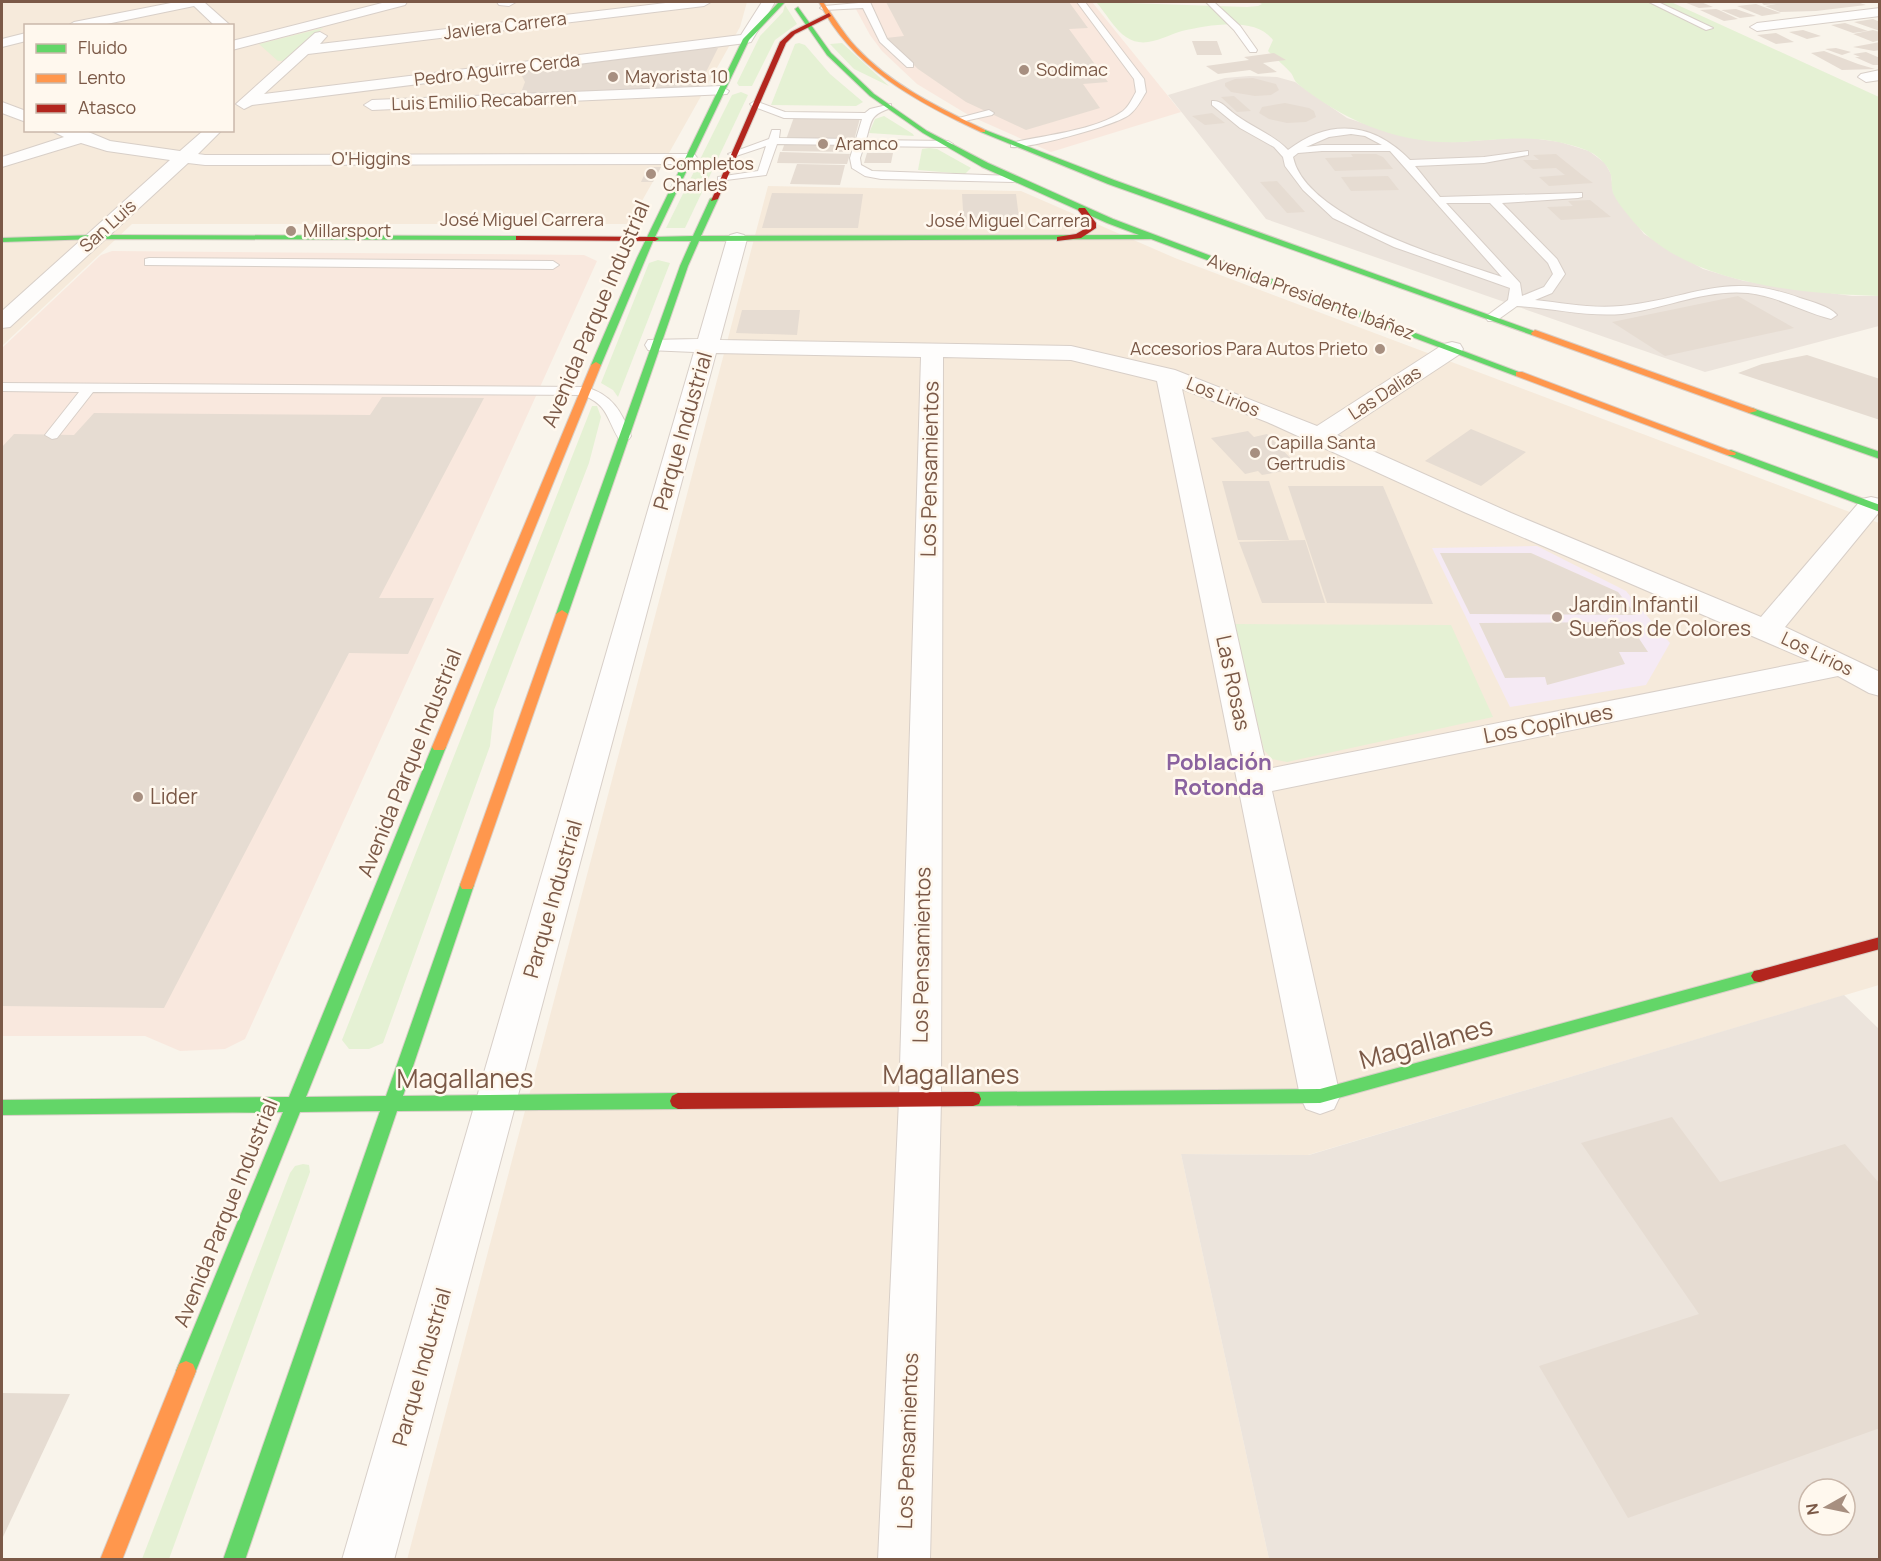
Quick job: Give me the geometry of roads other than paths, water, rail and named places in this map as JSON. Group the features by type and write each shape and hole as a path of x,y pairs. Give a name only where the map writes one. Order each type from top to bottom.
{"main road":[{"name":"Avenida Parque Industrial","path":"234,1560 390,1104 656,345 695,239 733,154 744,93 746,39 782,2"},
{"name":"Avenida Presidente Ibáñez","path":"795,2 808,27 836,63 888,106 948,144 1013,178 1082,210 1151,237 1875,507"},
{"name":"Avenida Parque Industrial","path":"111,1560 293,1103 585,391 650,239 689,159 744,93 784,39 808,27 825,8"},
{"name":"Avenida Presidente Ibáñez","path":"825,8 848,40 876,67 926,100 1015,145 1073,168 1880,456"},
{"path":"1060,239 1078,236 1092,228 1090,219 1082,210"},
{"name":"José Miguel Carrera","path":"2,240 96,237 650,239 1193,237"},
{"path":"1222,237 1279,242"},
{"name":"Magallanes","path":"2,1107 1320,1096 1880,944"}],"street":[{"path":"84,24 195,2 222,24"},
{"path":"236,40 400,2"},
{"path":"501,27 504,2"},
{"name":"Javiera Carrera","path":"504,2 509,2"},
{"name":"Javiera Carrera","path":"306,50 704,2"},
{"path":"746,39 768,2"},
{"path":"1756,27 1880,12"},
{"path":"240,98 268,71 306,50 338,18"},
{"path":"2,43 24,38"},
{"name":"Pedro Aguirre Cerda","path":"240,98 746,39"},
{"path":"236,40 268,71"},
{"name":"Luis Emilio Recabarren","path":"240,98 347,105 744,93"},
{"path":"2,106 24,99"},
{"path":"2,106 24,116"},
{"name":"O'Higgins","path":"62,132 78,139 116,148 184,158 689,159"},
{"path":"2,162 100,132"},
{"name":"San Luis","path":"2,322 212,132"},
{"name":"Parque Industrial","path":"368,1560 737,239"},
{"name":"Los Lirios","path":"656,345 1071,353 1126,363 1167,375 1319,436 1471,505 1766,630 1880,686"},
{"name":"Las Dalias","path":"1319,436 1452,349"},
{"name":"Los Pensamientos","path":"904,1560 920,1100 932,350"},
{"name":"Las Rosas","path":"1167,375 1320,1096"},
{"path":"1766,630 1875,507"},
{"name":"Los Copihues","path":"1254,783 1842,666"}],"lane":[{"path":"1015,145 1061,135 1123,114 1132,107 1141,92 1139,79 1081,2"},
{"path":"1210,2 1237,28 1253,50"},
{"path":"1653,2 1709,28"},
{"path":"825,8 866,3 883,40 910,65"},
{"path":"744,93 784,115 868,116"},
{"path":"1215,103 1243,126 1278,146 1288,156 1290,166 1298,176 1337,216 1398,245 1516,286"},
{"path":"888,106 873,111 868,116 855,158 856,166 869,174 1013,178"},
{"path":"960,119 989,112"},
{"path":"722,179 762,173 772,141 784,115"},
{"path":"1288,156 1305,142 1341,131 1371,134 1382,138 1408,164 1437,200 1516,286 1518,294 1515,302"},
{"path":"733,154 772,141 948,144"},
{"path":"1288,156 1322,148 1393,148"},
{"path":"1408,164 1484,160 1524,153"},
{"path":"1437,200 1493,200 1578,195"},
{"path":"1492,318 1515,302 1548,290 1559,274 1553,261 1493,200"},
{"path":"149,262 553,265"},
{"path":"1515,302 1551,304 1589,310 1621,310 1714,290 1734,288 1756,289 1791,297 1831,315"},
{"path":"2,387 585,391 598,395 610,404 624,436"},
{"path":"52,435 89,387"},
{"path":"249,388 277,399 365,402"}],"place":[{"name":"Sodimac","path":"1024,70"},
{"name":"Mayorista 10","path":"613,77"},
{"name":"Aramco","path":"823,144"},
{"name":"Completos Charles","path":"651,174"},
{"name":"Millarsport","path":"291,231"},
{"name":"Accesorios Para Autos Prieto","path":"1380,349"},
{"name":"Capilla Santa Gertrudis","path":"1255,453"},
{"name":"Jardin Infantil Sueños de Colores","path":"1557,617"},
{"name":"Lider","path":"138,797"}],"district":[{"name":"Población Rotonda","path":"1219,774"}]}
